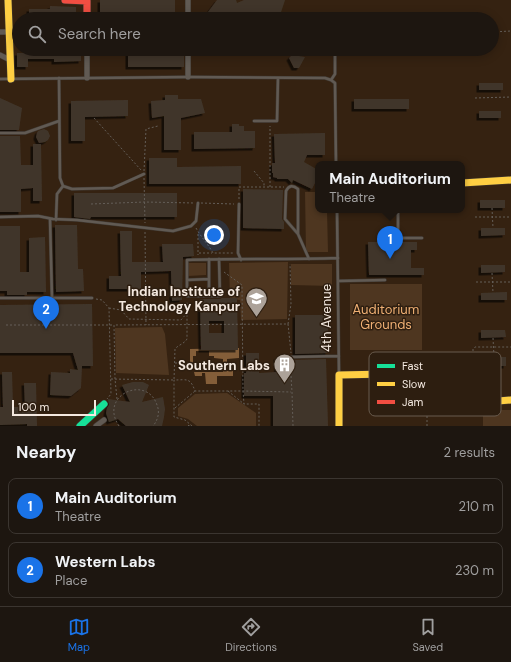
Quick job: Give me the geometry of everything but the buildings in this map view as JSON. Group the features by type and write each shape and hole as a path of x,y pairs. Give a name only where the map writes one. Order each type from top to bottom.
{"street":[{"path":"8,0 11,79"},
{"path":"65,0 87,0 87,12"},
{"path":"188,0 188,12"},
{"path":"0,32 10,32"},
{"path":"0,55 10,60"},
{"path":"87,56 87,78"},
{"path":"188,56 188,77"},
{"path":"465,183 511,180"},
{"path":"339,375 369,374"},
{"name":"4th Avenue","path":"338,426 339,375"},
{"path":"501,401 511,400"},
{"path":"80,426 104,404"},
{"path":"96,426 104,420"}],"lane":[{"path":"331,80 336,74 335,56"},
{"path":"0,79 188,77 325,78 335,83 336,161"},
{"path":"59,78 60,178 63,186"},
{"path":"254,121 277,121 278,78"},
{"path":"0,133 25,133 59,121"},
{"path":"63,186 72,189 113,188 144,174"},
{"path":"56,220 57,194 63,186"},
{"path":"298,234 298,189 295,186 290,186 286,191 285,219 298,234 308,259"},
{"path":"0,217 38,216 56,220 77,220 173,231 191,226 196,221 198,203"},
{"path":"239,204 238,253 241,260"},
{"name":"4th Avenue","path":"337,213 339,375"},
{"path":"398,213 398,238 422,238"},
{"path":"50,219 52,298"},
{"path":"219,259 220,296 187,296 187,260 198,259 219,259 241,260 338,258"},
{"path":"209,259 209,296"},
{"path":"187,280 209,279"},
{"path":"338,281 385,280"},
{"path":"0,298 92,298"},
{"path":"291,357 339,356"}],"path":[{"path":"499,32 511,31"},
{"path":"475,98 511,97"},
{"path":"94,118 144,174"},
{"path":"270,121 270,187"},
{"path":"146,325 144,174 146,130 158,126"},
{"path":"254,171 264,183 264,187"},
{"path":"91,204 145,202 239,204 239,187 288,187"},
{"path":"492,208 493,228"},
{"path":"475,217 511,217"},
{"path":"193,224 198,233 210,246 213,253"},
{"path":"198,233 198,259"},
{"path":"198,253 238,253"},
{"path":"290,259 291,304 288,324 291,357 293,426"},
{"path":"219,268 242,285 244,404"},
{"path":"492,273 493,292"},
{"path":"476,282 511,282"},
{"path":"187,296 187,339 175,349 174,417 185,420 191,426"},
{"path":"92,298 102,300 109,308 111,394 104,404"},
{"path":"109,308 121,310 129,319 145,320 181,320 188,312"},
{"path":"6,326 288,324"},
{"path":"114,325 117,399 113,410 118,426"},
{"path":"494,338 494,352"},
{"path":"473,352 475,347 511,347"},
{"path":"174,363 195,363"},
{"path":"111,379 188,380 191,381 195,391"},
{"path":"117,399 130,390 137,389 145,391 151,395 156,401 158,408 158,416 156,423 153,426"},
{"path":"174,409 195,391 292,392"},
{"path":"228,391 244,404 259,404 259,426"}],"shaded area":[{"name":"Indian Institute of Technology Kanpur","path":"0,0 511,0 511,426 0,426"},
{"path":"239,348 239,358 227,359 227,371 233,371 233,376 217,376 217,384 206,384 205,373 202,373 202,376 195,376 194,372 223,372 223,359 209,356 209,351 196,351 196,356 193,356 193,362 190,362 190,349"}],"green space":[{"path":"305,192 315,192 315,213 327,213 328,252 306,252"},
{"path":"288,262 287,319 241,320 240,300 230,299 229,263"},
{"path":"188,263 206,263 206,275 188,276"},
{"path":"291,264 332,264 332,286 291,285"},
{"name":"Auditorium Grounds","path":"350,284 422,284 422,350 350,350"},
{"path":"162,327 165,334 169,375 116,373 115,328"},
{"path":"227,393 256,413 256,426 197,426 188,419 178,416 178,408 195,394"},
{"path":"501,410 511,410 511,426 483,426 483,416 501,416"}],"traffic: fast":[{"path":"80,426 104,404"}],"traffic: slow":[{"path":"8,0 11,79"},
{"path":"465,183 511,180"},
{"path":"339,426 339,375 369,374"},
{"path":"501,401 511,400"}],"traffic: jam":[{"path":"65,0 87,1 87,12"}],"place":[{"name":"Main Auditorium","path":"390,259"},
{"name":"Indian Institute of Technology Kanpur","path":"256,318"},
{"name":"Western Labs","path":"46,329"},
{"name":"Southern Labs","path":"285,384"}]}
